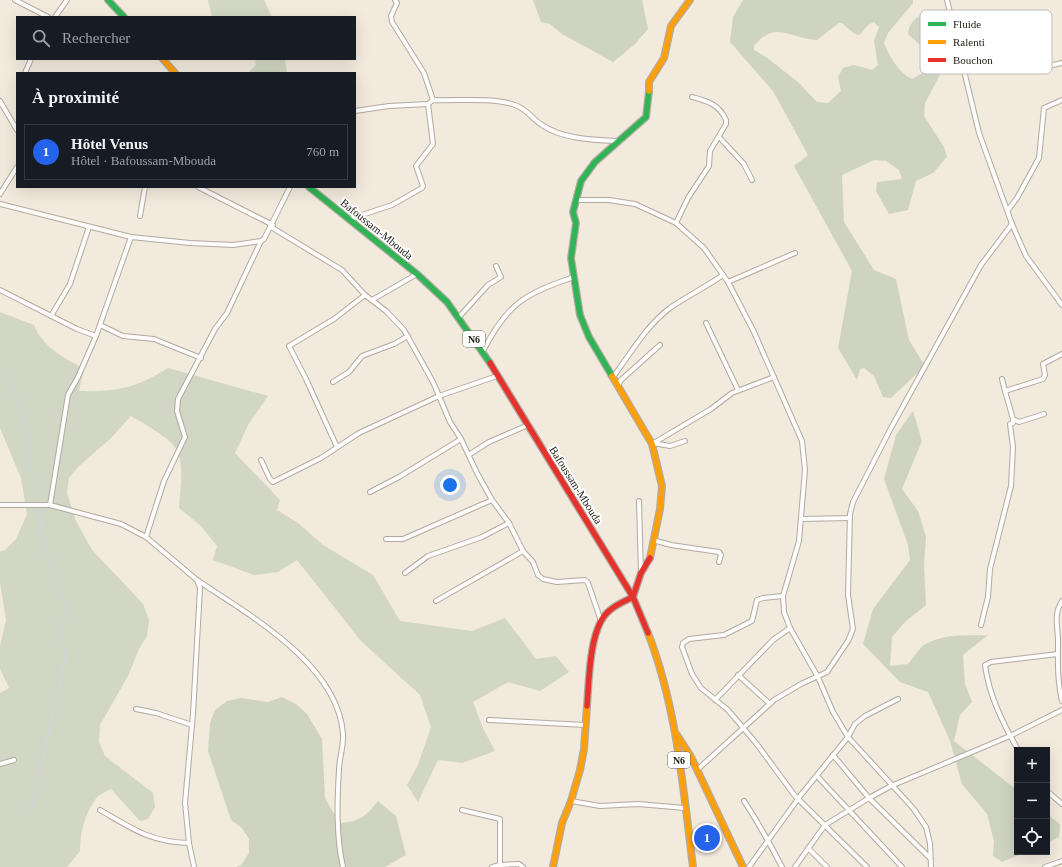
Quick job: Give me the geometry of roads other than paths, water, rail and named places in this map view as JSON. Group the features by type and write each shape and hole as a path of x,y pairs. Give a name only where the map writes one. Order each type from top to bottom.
{"main road":[{"path":"108,0 123,16"},
{"path":"553,867 554,856 559,844 562,822 571,801 580,770 586,725 591,659 601,621 611,608 633,597 641,573 650,559 660,509 662,486 653,443 584,328 580,315 571,249 576,223 573,212 580,183 588,170 646,116 648,111 649,82 664,58 671,26 690,0"},
{"path":"163,60 174,72"},
{"name":"Bafoussam-Mbouda","path":"310,188 417,274 447,302 459,317 633,597 659,662 677,735 693,867"},
{"path":"677,735 686,747 742,867"}],"street":[{"path":"15,0 46,16"},
{"path":"56,16 66,0"},
{"path":"395,0 397,3 391,16 392,22 424,73 433,100"},
{"path":"947,0 949,10"},
{"path":"25,72 31,60"},
{"path":"1052,65 1062,63"},
{"path":"965,74 979,133 1012,224 1026,256 1062,305"},
{"path":"676,223 688,198 708,166 710,151 726,124 723,113 711,102 692,97"},
{"path":"356,111 389,106 428,104 433,100 507,103 529,112 542,125 566,135 578,138 618,141"},
{"path":"1008,210 1017,198 1039,158 1044,108 1062,100"},
{"path":"0,101 16,128"},
{"path":"349,219 392,205 422,188 423,186 416,166 433,144 428,104"},
{"path":"719,137 744,164 752,180"},
{"path":"0,194 16,169"},
{"path":"140,216 145,188"},
{"path":"200,188 272,226 337,266 365,295 396,320 408,336 433,382 450,422 470,454 492,500 509,523 523,552 533,562 538,575 543,579 557,582 585,580 588,583 601,621"},
{"path":"0,204 131,237 190,243 233,245 260,241 267,236 290,188"},
{"path":"317,194 318,188"},
{"path":"576,200 610,200 635,204 676,223 704,248 728,282 774,377 802,441 806,470 801,519 796,555 783,596 784,612 790,628 818,677 833,712 848,737 880,770 892,786 913,808 926,827 930,843 931,867"},
{"path":"697,770 770,704 791,689 818,677 831,668 853,629 848,595 850,518 855,496 898,415 982,265 1012,224"},
{"path":"51,316 70,284 89,227"},
{"path":"50,505 68,395 96,336 131,237"},
{"path":"146,537 164,481 185,438 178,411 178,399 215,329 226,314 260,241"},
{"path":"728,282 795,253"},
{"path":"459,317 488,285 501,277 496,266"},
{"path":"372,300 417,274"},
{"path":"613,377 638,341 659,318 670,308 723,275"},
{"path":"482,352 500,321 510,309 536,291 574,277"},
{"path":"0,290 77,329 96,336"},
{"path":"337,447 289,346 334,319 365,295"},
{"path":"100,324 123,336 154,339 201,358"},
{"path":"706,324 738,390"},
{"path":"333,382 349,372 362,356 394,344 408,336"},
{"path":"618,386 621,380 660,345"},
{"path":"1005,391 1043,379 1045,375 1042,364 1062,354"},
{"path":"261,460 273,482 321,458 359,433 439,396 497,376"},
{"path":"653,443 711,409 726,396 774,377"},
{"path":"981,626 988,597 990,570 1011,486 1014,447 1010,424 1013,423 1013,419 1002,379"},
{"path":"1013,419 1019,422 1044,414"},
{"path":"470,454 489,442 528,426"},
{"path":"370,492 399,477 461,439"},
{"path":"653,443 670,446 685,441"},
{"path":"386,539 403,539 492,500"},
{"path":"639,502 641,573"},
{"path":"1,504 50,505 121,524 146,537 197,580 250,616 293,648 316,673 330,692 339,710 343,735 339,769 338,844 343,867"},
{"path":"801,519 850,518"},
{"path":"406,573 428,556 482,537 509,523"},
{"path":"654,540 672,545 719,552 721,555 719,562"},
{"path":"436,601 523,552"},
{"path":"194,867 189,843 185,803 192,725 200,588 197,580"},
{"path":"783,596 757,600 753,619 724,634 689,640 683,643 682,647 694,679 705,692 728,710 761,748 798,799 867,867"},
{"path":"1062,601 1056,620 1058,640 1057,676 1062,701"},
{"path":"715,700 773,640 790,628"},
{"path":"1016,747 996,708 985,665 991,662 1058,654"},
{"path":"738,675 770,704"},
{"path":"749,867 798,799 848,737 858,720 898,699"},
{"path":"136,709 156,713 192,725"},
{"path":"795,867 825,825 848,810 892,786 1010,736 1062,710"},
{"path":"489,720 586,725"},
{"path":"833,755 869,798 930,858"},
{"path":"0,764 14,760"},
{"path":"817,776 902,867"},
{"path":"1050,794 1062,804"},
{"path":"571,801 600,806 638,804 685,808"},
{"path":"744,801 764,832 767,841 782,867"},
{"path":"100,810 150,838 189,843"},
{"path":"462,810 500,819 500,866"},
{"path":"808,848 826,867"},
{"path":"1045,867 1061,862"},
{"path":"492,867 519,864 523,867"}],"waterway":[{"path":"0,370 15,393 24,417 29,441 29,468 42,481 43,503"},
{"path":"31,810 65,660 62,626 68,609 56,584 40,527 42,507"}],"place":[{"name":"Hôtel Venus","path":"707,838"}]}
